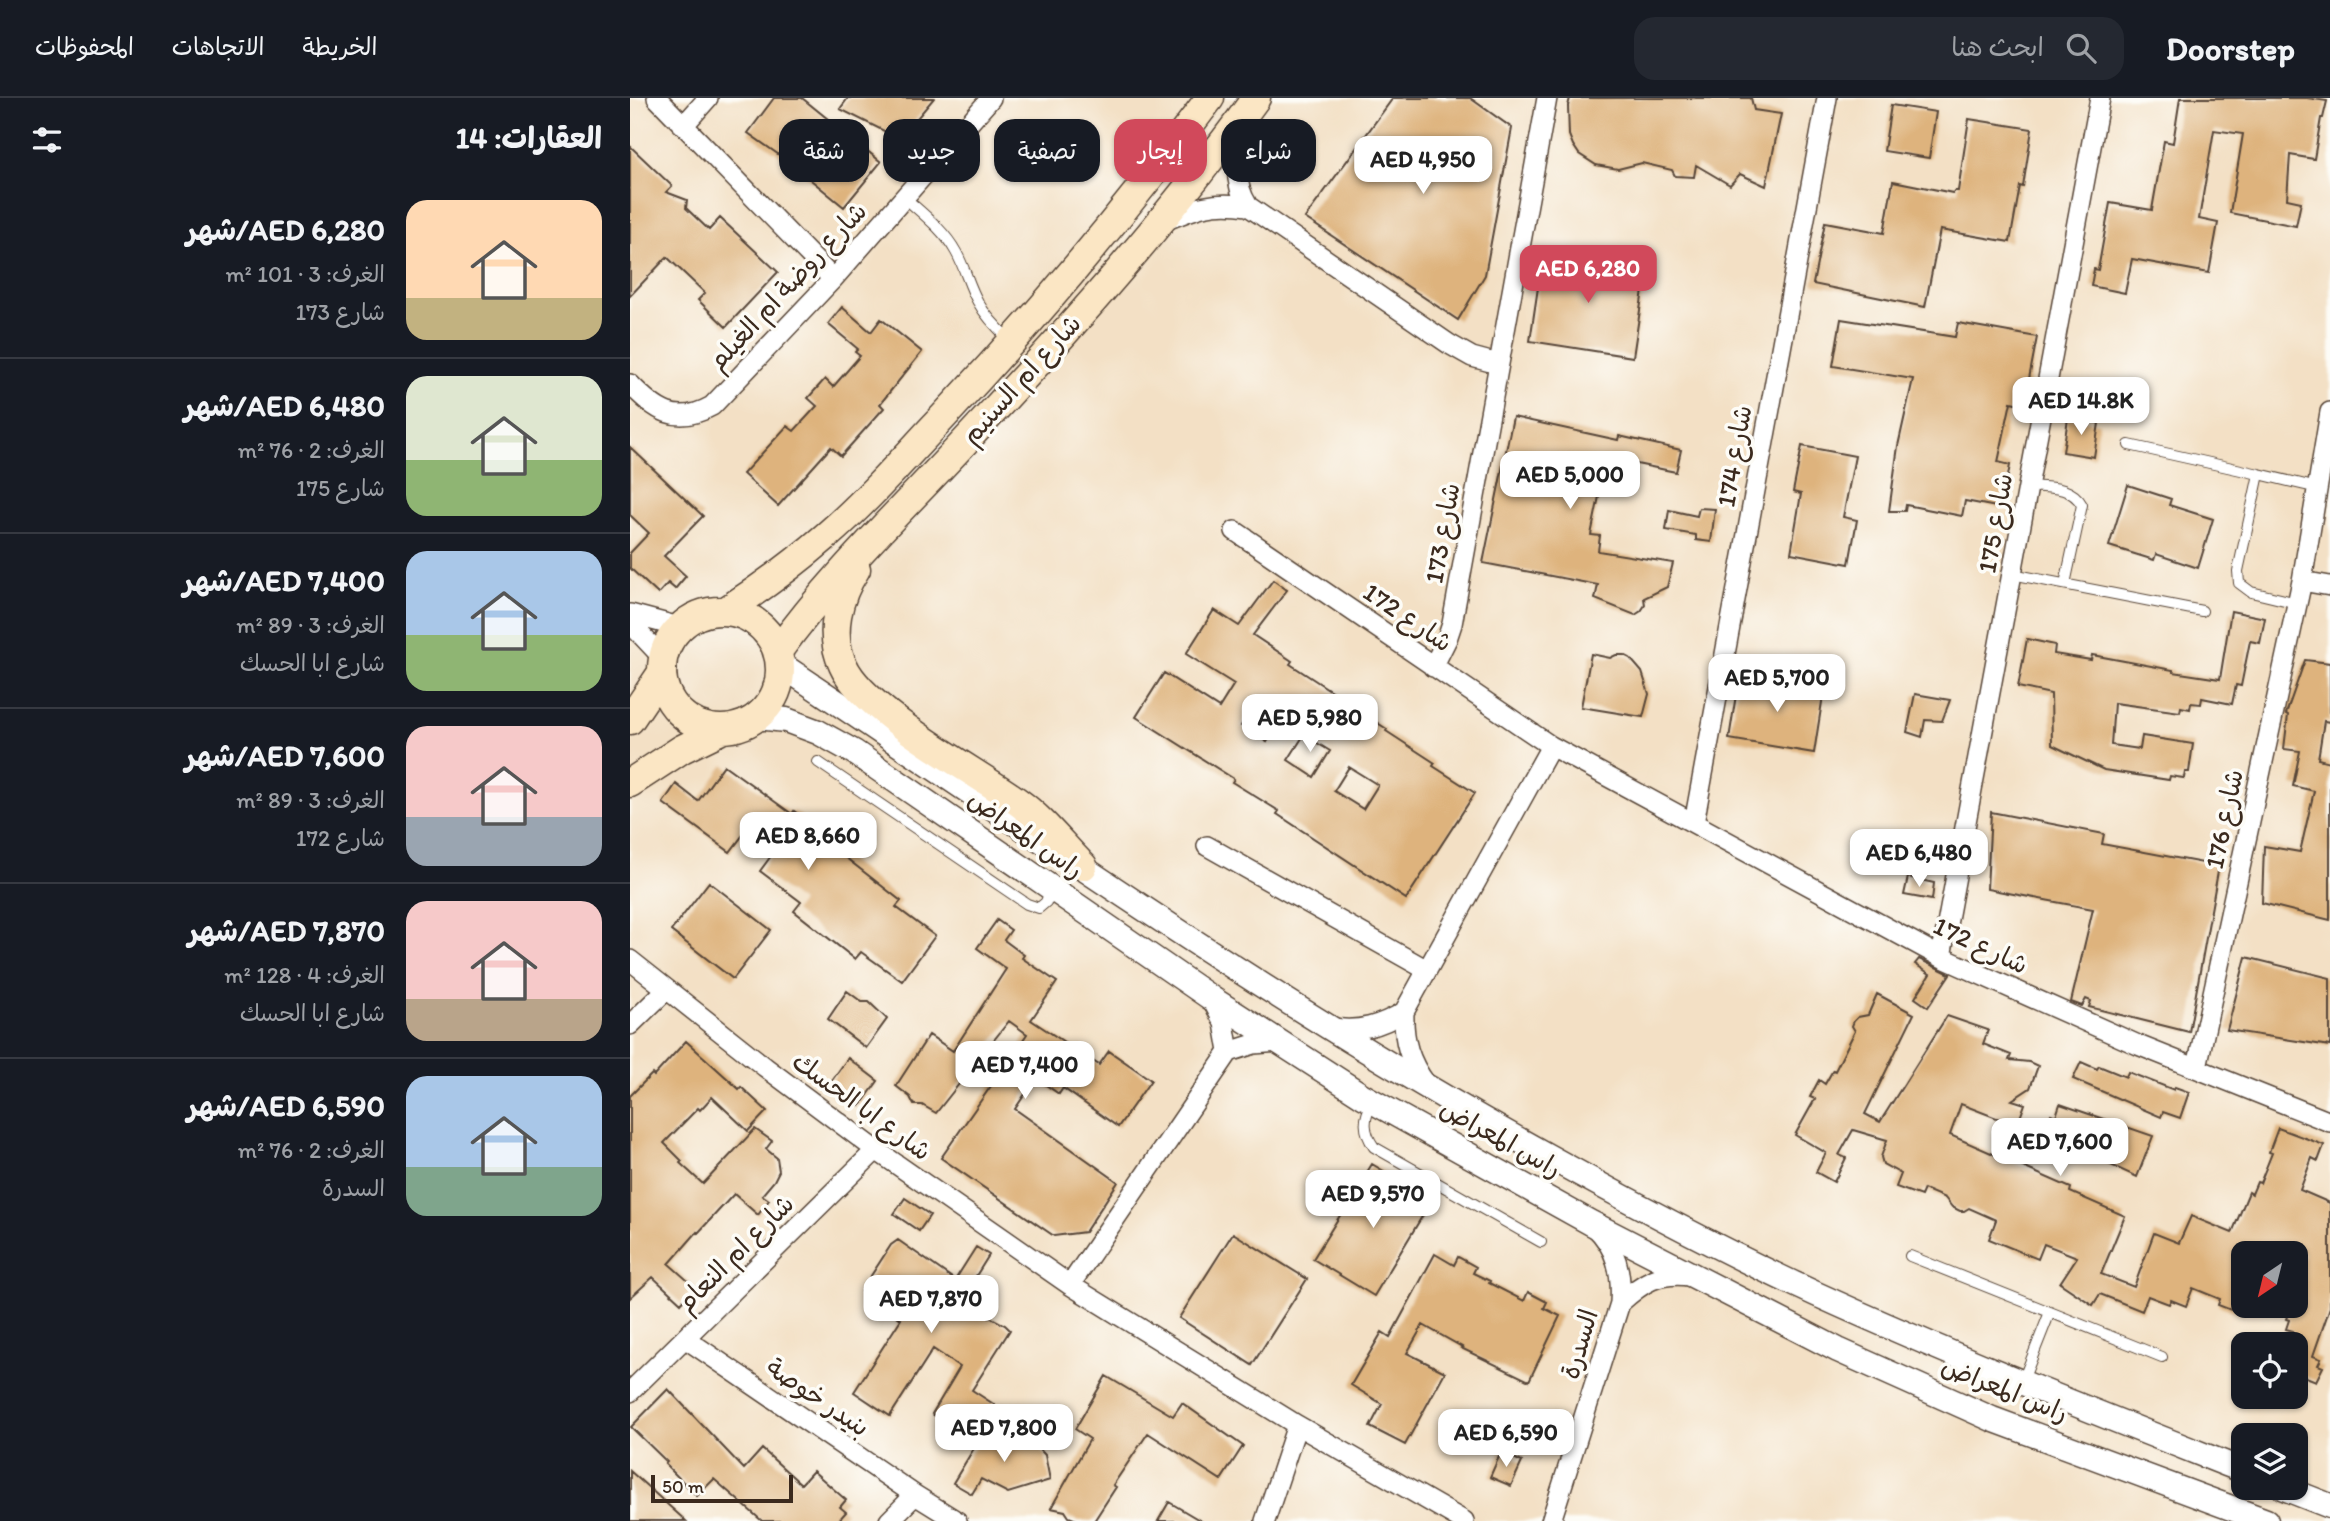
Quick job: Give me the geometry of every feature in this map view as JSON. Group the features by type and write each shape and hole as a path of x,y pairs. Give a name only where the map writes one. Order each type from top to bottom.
{"main road":[{"name":"شارع ام السنيم","path":"727,610 765,586 846,518 1012,342 1071,274 1160,166 1210,98"},
{"name":"شارع ام السنيم","path":"779,658 812,605 972,434 1160,223 1255,100"},
{"path":"885,525 850,578 841,602 836,625 837,648 848,676 860,691 888,713 1021,804 1083,866"},
{"path":"630,720 661,665 668,640 679,627 693,617 709,611 727,610 743,614 758,623 770,636 779,658 780,679 776,694 757,717 741,726 723,729 705,727 688,720 675,708 665,692 661,665"},
{"path":"630,783 682,750 723,729"}],"street":[{"path":"657,98 833,279"},
{"path":"684,125 708,98"},
{"name":"شارع روضة ام الغيلم","path":"630,384 646,401 664,412 682,417 697,414 712,406 833,279 990,98"},
{"name":"شارع 173","path":"1433,667 1452,624 1548,98"},
{"name":"شارع 174","path":"1694,823 1827,98"},
{"name":"شارع 175","path":"1941,957 2100,98"},
{"path":"1255,100 1237,162 1239,188 1248,206 1448,344 1472,357 1498,364"},
{"path":"1160,223 1191,209 1213,204 1248,206"},
{"name":"شارع 176","path":"2197,1068 2302,581 2330,412"},
{"name":"شارع 172","path":"1235,531 1551,746 1941,957 2138,1045 2330,1122"},
{"path":"2302,581 2330,586"},
{"path":"630,614 679,627"},
{"path":"630,623 661,665"},
{"name":"راس المعراض","path":"779,658 1200,946 1327,1027 1546,1156 1788,1280 2021,1383 2231,1466"},
{"name":"راس المعراض","path":"757,717 786,720 818,732 854,752 1211,998 1374,1101 1591,1223 1838,1350 1992,1419 2266,1521"},
{"path":"1428,1088 1408,1054 1403,1033 1404,1012 1551,746"},
{"path":"1207,846 1427,970"},
{"name":"شارع ابا الحسك","path":"630,960 876,1150 1070,1285 1297,1425 1464,1521"},
{"path":"630,1025 666,990"},
{"path":"1211,998 1224,1023 1229,1052"},
{"path":"1327,1027 1367,1029 1404,1012"},
{"path":"1070,1285 1229,1052 1254,1044 1280,1042"},
{"name":"شارع ام النعام","path":"630,1392 876,1150"},
{"name":"السدرة","path":"1551,1521 1620,1303 1619,1266 1604,1236 1591,1223"},
{"name":"السدرة","path":"1620,1303 1636,1288 1654,1278 1674,1274 1694,1277"},
{"name":"بنيدر خوصة","path":"686,1339 957,1521"},
{"path":"1265,1521 1297,1425"},
{"path":"889,1521 915,1495"},
{"path":"2308,1497 2330,1506"}],"lane":[{"path":"904,197 939,228 948,240 978,304 1012,342"},
{"path":"2129,445 2318,488"},
{"path":"2259,474 2238,570 2239,583 2251,592 2297,603"},
{"path":"2028,486 2068,490 2082,505 2065,584"},
{"path":"2012,573 2202,611"},
{"path":"818,762 1027,904 1039,908 1046,902 1051,888"},
{"path":"1374,1101 1365,1119 1365,1129 1374,1147 1541,1241"},
{"path":"1910,1256 2162,1357"},
{"path":"2021,1383 2050,1312"}],"building":[{"path":"774,98 802,98 828,119 779,119 779,155 748,133"},
{"path":"848,98 934,98 916,119 883,119 883,130 869,124 869,119 860,119 840,109"},
{"path":"1393,98 1470,98 1512,128 1485,275 1458,320 1305,218"},
{"path":"1570,98 1751,98 1754,110 1781,114 1766,186 1740,174 1730,185 1696,165 1694,177 1675,176 1672,170 1642,163 1618,169 1596,165 1579,154 1569,135"},
{"path":"2180,98 2307,98 2327,101 2321,118 2314,159 2290,155 2287,199 2301,202 2296,226 2230,213 2243,134 2214,130 2199,219 2218,223 2209,273 2132,259 2125,293 2091,286 2094,269 2098,270 2110,203 2152,210 2164,141 2173,143"},
{"path":"1891,105 1936,112 1929,158 1884,151"},
{"path":"1969,119 2032,129 2023,187 2020,186 2010,242 1940,230 1925,307 1813,284 1825,222 1884,233 1893,181 1953,193 1958,191"},
{"path":"630,146 672,186 666,192 687,200 686,208 709,230 720,218 778,272 726,327 698,300 705,293 667,257 630,296"},
{"path":"869,152 881,162 869,177"},
{"path":"813,182 865,182 844,207"},
{"path":"1543,254 1646,270 1633,357 1530,341"},
{"path":"842,307 871,332 881,319 922,352 880,404 884,408 841,456 831,447 778,506 743,474 787,426 794,431 817,406 808,398 825,379 833,387 860,356 855,352 858,349 828,324"},
{"path":"1841,319 1955,337 1958,323 2037,337 2024,405 2011,402 1998,462 2010,465 2002,508 1965,501 1962,516 1906,505 1905,511 1889,511 1898,446 1913,379 1833,366"},
{"path":"1513,417 1618,440 1619,436 1681,450 1676,472 1607,458 1591,535 1600,536 1598,551 1673,563 1667,587 1644,598 1645,605 1635,615 1595,599 1598,585 1483,563"},
{"path":"2068,418 2099,423 2094,457 2063,452"},
{"path":"1802,446 1855,456 1843,517 1857,520 1849,564 1791,553 1801,494 1793,492"},
{"path":"630,447 703,516 664,556 686,576 675,589 668,583 658,594 630,568 630,553 649,533 630,515"},
{"path":"2128,485 2171,499 2169,505 2213,519 2198,568 2156,554 2154,560 2109,546"},
{"path":"1699,508 1715,509 1711,542 1696,540 1696,535 1666,530 1669,510 1697,516"},
{"path":"1273,580 1287,590 1253,635 1292,661 1290,664 1339,696 1338,698 1435,763 1433,766 1475,793 1406,899 1277,814 1279,811 1232,782 1234,779 1136,717 1164,673 1219,708 1234,684 1186,654 1214,610 1239,626","holes":["1257,700 1283,716 1267,742 1241,726","1304,735 1330,751 1314,777 1288,760","1349,767 1378,785 1363,809 1334,791"]},
{"path":"2231,611 2265,618 2260,643 2250,641 2241,686 2236,685 2232,704 2202,698 2201,704 2191,703 2190,709 2181,707 2180,712 2114,703 2111,745 2140,749 2142,736 2193,744 2189,772 2185,772 2184,778 2170,776 2169,780 2104,770 2052,745 2051,694 2018,687 2027,639 2055,645 2054,654 2091,660 2092,655 2220,679"},
{"path":"1591,654 1610,658 1624,655 1642,672 1649,694 1643,717 1581,707"},
{"path":"2305,660 2330,663 2330,722 2324,721 2318,759 2330,762 2330,920 2262,903 2264,846 2300,852 2314,791 2293,786 2300,751 2284,749 2286,714"},
{"path":"1739,676 1824,689 1814,753 1729,739"},
{"path":"1915,694 1950,700 1942,721 1925,720 1922,737 1907,732"},
{"path":"724,765 792,814 794,811 835,842 832,847 901,901 896,907 935,936 902,981 861,952 855,959 794,911 801,902 760,871 771,856 743,835 730,852 663,803 676,784 698,801"},
{"path":"1991,812 2104,834 2102,844 2219,866 2189,1032 2089,1007 2091,1001 2086,999 2082,1006 2071,1002 2093,909 1987,889"},
{"path":"1908,877 1934,883 1932,900 1904,895"},
{"path":"709,882 771,930 733,979 671,931"},
{"path":"997,920 1011,930 1004,940 1024,955 1022,958 1057,982 1031,1020 1099,1065 1109,1051 1151,1080 1118,1127 1063,1088 1059,1094 1036,1078 1015,1109 1118,1182 1085,1232 1054,1236 941,1158 1027,1034 1009,1021 936,1113 922,1105 914,1105 910,1097 896,1086 929,1035 953,1051 1006,969 977,948"},
{"path":"2246,957 2330,978 2330,1046 2227,1030"},
{"path":"1919,959 1950,974 1928,1007 1915,998 1930,974 1915,964"},
{"path":"847,991 862,1002 869,1002 887,1019 866,1048 828,1019"},
{"path":"1877,994 1914,1014 1865,1114 1880,1122 1947,1016 1988,1030 1983,1044 2011,1055 2009,1060 2038,1066 2030,1088 2012,1100 2025,1104 2017,1126 1961,1104 1950,1135 2071,1188 2070,1192 2125,1216 2101,1274 2134,1287 2154,1233 2179,1243 2191,1216 2232,1233 2249,1192 2252,1194 2257,1182 2260,1183 2278,1128 2324,1145 2318,1161 2312,1158 2300,1190 2330,1203 2330,1307 2313,1356 2321,1359 2318,1365 2323,1367 2316,1381 2308,1378 2308,1332 2286,1329 2289,1320 2286,1318 2308,1318 2308,1241 2231,1241 2231,1310 2218,1305 2220,1299 2193,1288 2186,1306 2171,1300 2169,1304 2148,1296 2142,1311 2100,1294 2093,1305 2060,1283 2077,1257 2044,1244 2038,1259 1989,1239 1996,1220 1969,1208 1960,1211 1952,1207 1945,1198 1924,1189 1921,1196 1896,1187 1901,1174 1883,1164 1881,1157 1887,1140 1853,1130 1839,1155 1846,1158 1834,1182 1816,1172 1826,1153 1795,1135 1815,1099 1810,1097 1819,1080 1825,1084 1833,1070 1835,1071 1855,1031 1852,1026 1854,1021 1858,1017 1868,1015"},
{"path":"686,1041 767,1111 748,1131 712,1097 664,1143 682,1161 680,1163 703,1184 755,1129 772,1141 766,1149 777,1158 779,1171 762,1195 769,1200 758,1215 734,1194 669,1264 695,1287 681,1303 653,1277 630,1298 630,1096 652,1074 654,1076"},
{"path":"848,1058 878,1081 860,1106 830,1083"},
{"path":"2081,1062 2126,1077 2128,1072 2174,1090 2175,1087 2189,1092 2180,1118 2163,1112 2161,1117 2073,1079"},
{"path":"2060,1104 2153,1136 2137,1177 2045,1135 2051,1114 2056,1116"},
{"path":"1372,1164 1432,1200 1374,1296 1313,1259"},
{"path":"905,1198 930,1215 919,1231 894,1214"},
{"path":"1233,1233 1307,1279 1252,1365 1179,1318"},
{"path":"898,1240 955,1280 976,1247 989,1255 951,1316 984,1314 1010,1330 972,1390 995,1405 974,1435 952,1421 949,1425 932,1414 960,1367 933,1349 890,1416 854,1392 901,1319 861,1291 891,1245"},
{"path":"1435,1254 1454,1265 1458,1257 1476,1267 1473,1273 1490,1281 1489,1283 1524,1301 1528,1292 1547,1302 1544,1308 1560,1316 1529,1381 1461,1348 1423,1325 1407,1353 1445,1372 1405,1445 1370,1427 1382,1404 1351,1385 1382,1332 1390,1337"},
{"path":"1106,1376 1173,1416 1182,1403 1243,1446 1221,1480 1148,1433 1113,1485 1116,1487 1094,1521 1079,1521 1069,1517 1065,1511 1051,1508 1090,1439 1075,1429"},
{"path":"668,1389 744,1469 762,1449 801,1484 813,1471 846,1500 840,1507 846,1512 838,1521 762,1521 714,1479 697,1496 631,1427"},
{"path":"1019,1432 1020,1437 1030,1439 1045,1455 1050,1480 1008,1493 981,1479 972,1494 953,1483 982,1435"},
{"path":"1501,1452 1522,1462 1511,1486 1490,1477"},
{"path":"630,1471 686,1521 630,1521"},
{"path":"1169,1502 1201,1521 1158,1521"}]}
